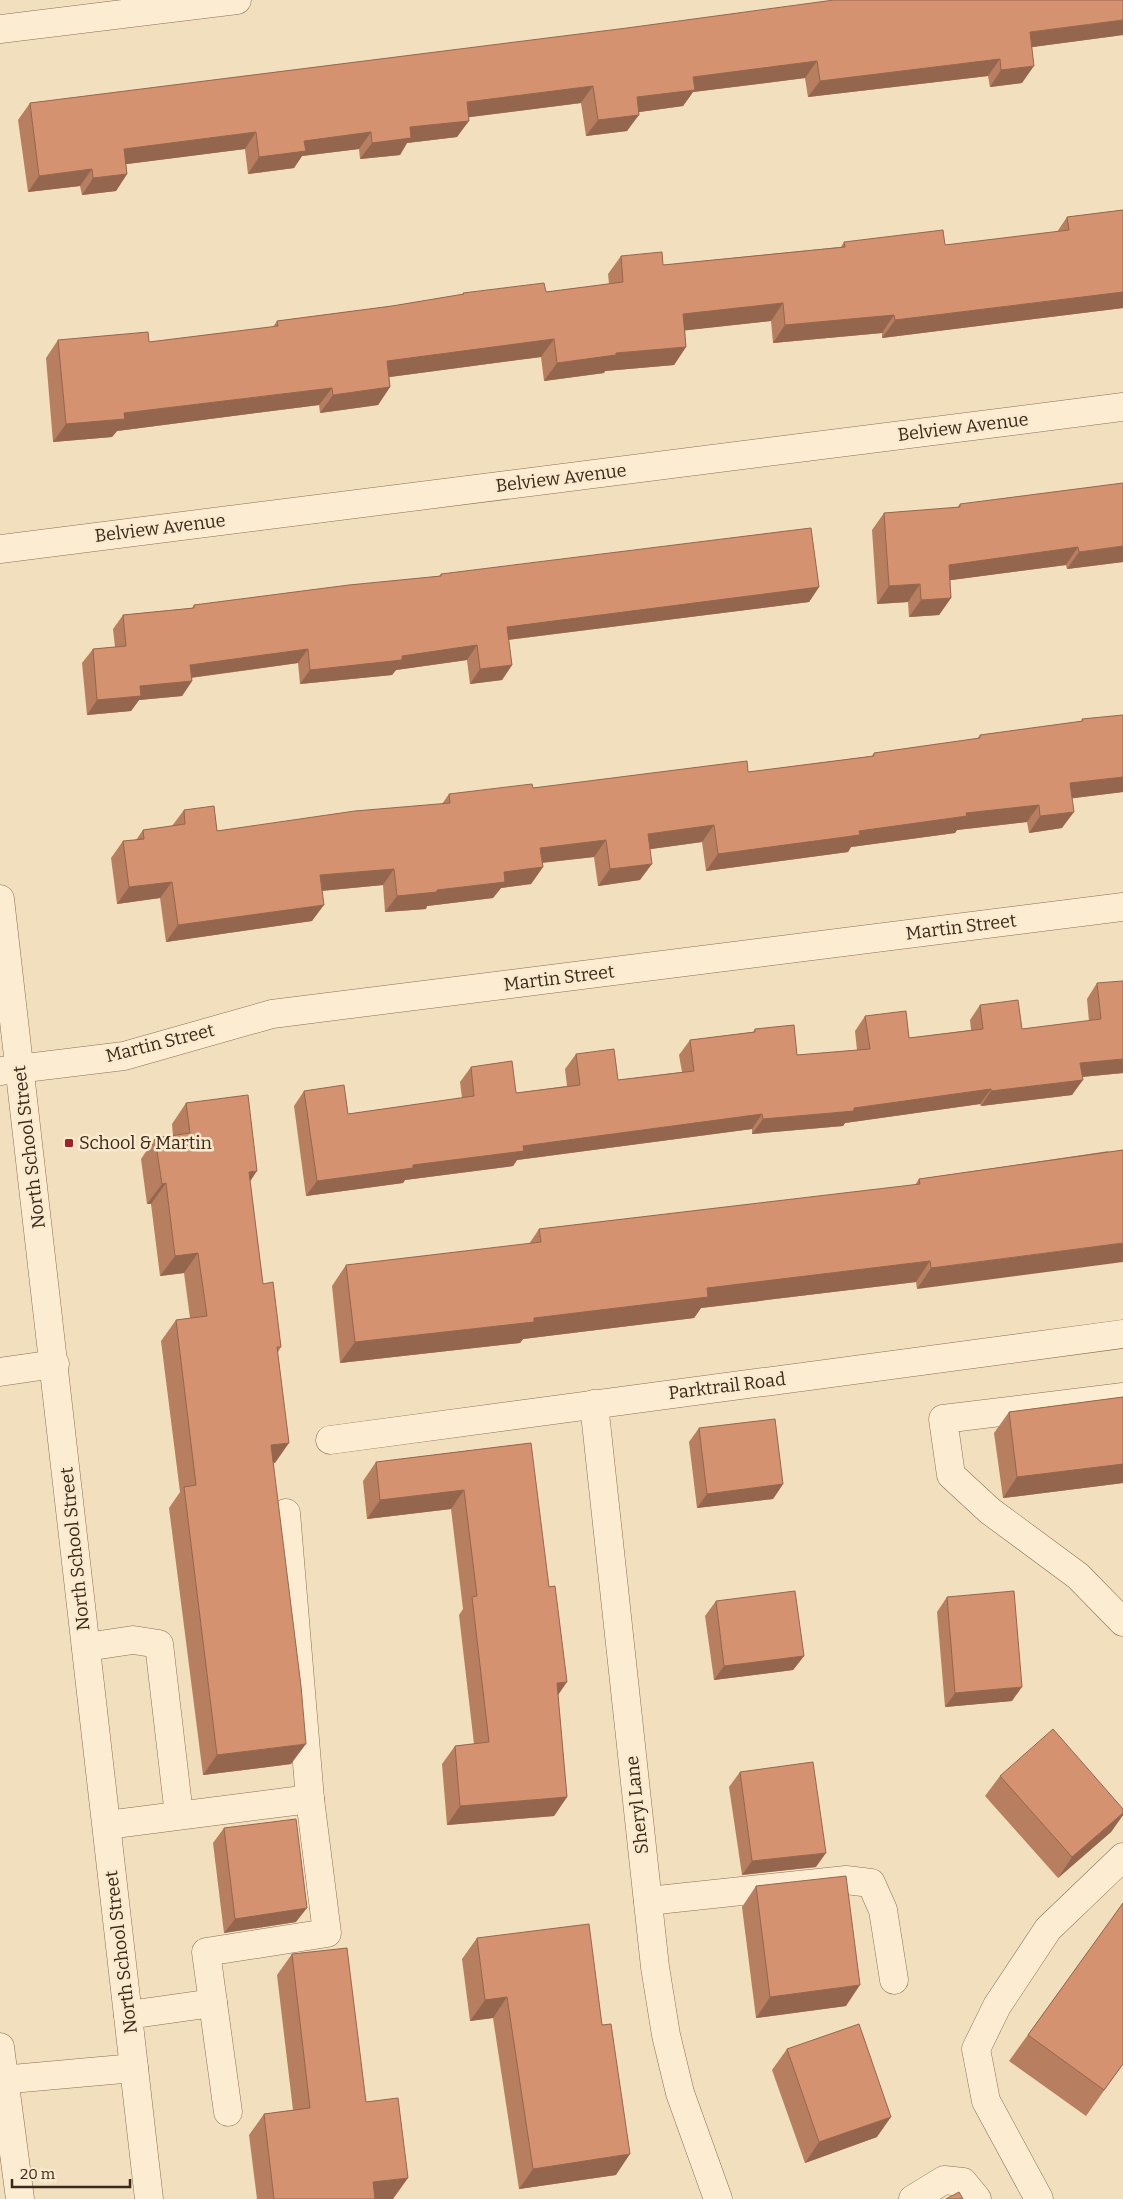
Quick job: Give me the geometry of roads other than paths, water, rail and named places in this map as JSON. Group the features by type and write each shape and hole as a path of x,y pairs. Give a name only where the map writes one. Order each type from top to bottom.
{"street":[{"path":"0,29 237,0"},
{"name":"Belview Avenue","path":"0,549 1123,407"},
{"name":"North School Street","path":"0,900 10,1070 54,1364 149,2199"},
{"name":"Martin Street","path":"10,1070 124,1056 272,1014 1123,907"},
{"name":"Parktrail Road","path":"330,1440 1123,1334"},
{"path":"0,1372 54,1364"},
{"path":"1123,1397 943,1419 951,1475 990,1511 1078,1576 1123,1622"},
{"name":"Sheryl Lane","path":"594,1404 655,1967 666,2035 678,2083 698,2148 718,2199"},
{"path":"228,2112 206,1952 327,1933 310,1799 286,1513"},
{"path":"86,1647 133,1640 159,1644 179,1815"},
{"path":"106,1825 310,1799"},
{"path":"1039,2199 986,2101 976,2049 996,2006 1048,1929 1123,1857"},
{"path":"648,1901 846,1880 871,1883 883,1910 894,1980"},
{"path":"128,2015 213,2003"},
{"path":"0,2047 2,2080 20,2199"},
{"path":"2,2080 134,2068"},
{"path":"913,2199 944,2180 963,2182 977,2199"}],"place":[{"name":"School & Martin","path":"69,1143"}]}
